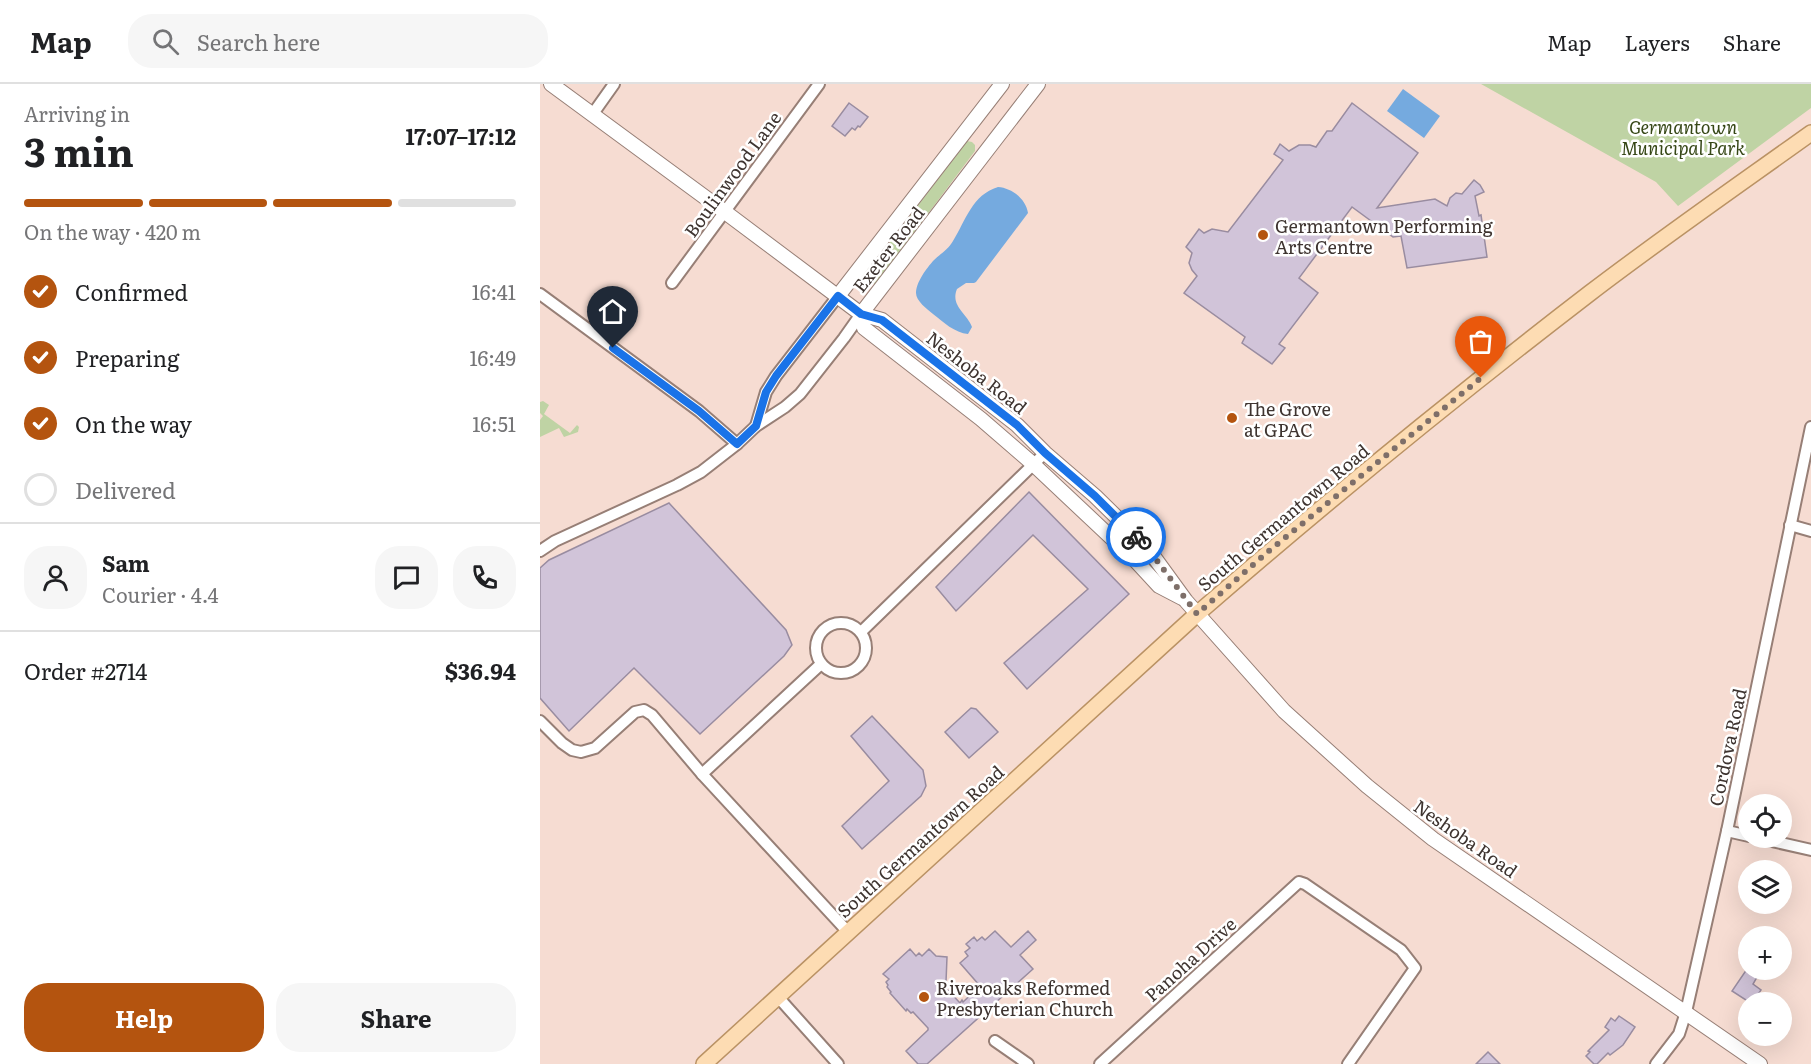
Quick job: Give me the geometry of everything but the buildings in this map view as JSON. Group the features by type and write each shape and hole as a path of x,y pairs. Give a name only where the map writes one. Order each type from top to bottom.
{"main road":[{"name":"South Germantown Road","path":"704,1064 1270,550 1592,291 1811,133"}],"street":[{"name":"Neshoba Road","path":"551,84 861,314 882,320 1017,425 1146,546 1186,601 1284,711 1394,809 1433,839 1760,1064"},
{"path":"592,115 614,84"},
{"name":"Boulinwood Lane","path":"672,283 819,84"},
{"name":"Exeter Road","path":"756,426 766,392 771,384 1002,84"},
{"name":"Exeter Road","path":"540,551 555,541 693,476 800,394 1038,84"},
{"path":"540,294 699,411 737,444"},
{"name":"Neshoba Road","path":"861,314 864,328 981,419 1033,464 1135,560 1159,586 1186,601"},
{"name":"Cordova Road","path":"1656,1064 1679,1034 1686,1012 1727,831 1811,428"},
{"path":"861,632 1045,453"},
{"path":"1790,525 1811,531"},
{"path":"847,623 861,632 867,647 863,663 857,668 842,674 827,669 821,664 816,650 823,630 830,625 847,623"},
{"path":"702,774 821,664"},
{"path":"540,721 562,743 572,750 581,752 595,748 635,712 644,710 652,715 702,774 848,932"},
{"path":"1727,831 1738,834"},
{"path":"1792,846 1811,850"},
{"name":"Panoha Drive","path":"1100,1064 1299,882 1401,950 1415,968 1348,1064"},
{"path":"778,997 838,1064"},
{"path":"995,1041 1028,1064"}],"green space":[{"name":"Germantown Municipal Park","path":"1481,84 1811,84 1811,108 1678,206 1656,182"},
{"path":"967,141 975,145 975,151 876,283 865,284 863,279 865,275"},
{"path":"543,401 549,405 544,414 570,433 577,425 578,432 564,437 559,428 540,437 540,420 543,416 540,413 540,402"}],"water":[{"path":"1403,89 1440,116 1424,138 1387,111"},
{"path":"998,187 1018,195 1028,213 976,282 966,283 957,289 955,295 957,305 972,327 968,334 958,332 925,307 918,299 916,289 928,267 951,244 976,202"}],"way so far":[{"path":"1136,537 1146,546 1197,614 1270,550 1481,378"}],"place":[{"name":"Germantown Performing Arts Centre","path":"1263,235"},
{"name":"The Grove at GPAC","path":"1232,418"},
{"name":"Riveroaks Reformed Presbyterian Church","path":"924,997"}],"route":[{"path":"613,348 699,411 737,444 756,426 766,392 776,376 838,296 861,314 882,320 1017,425 1136,537"}]}
